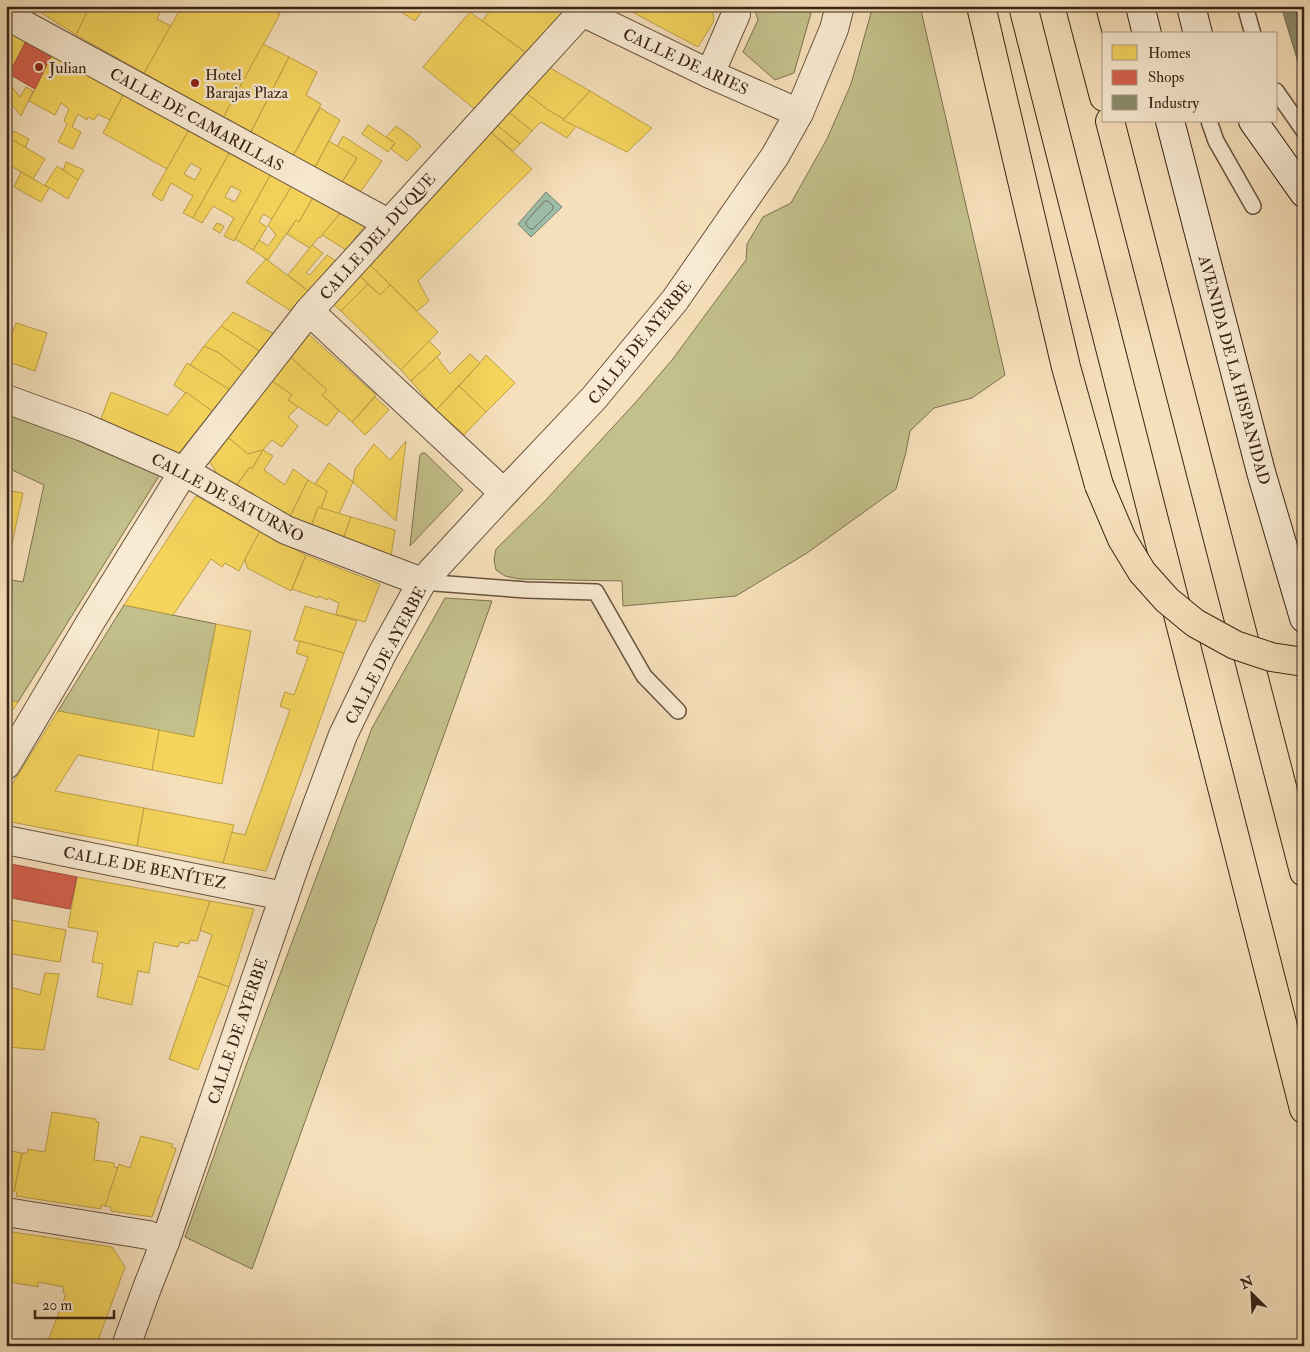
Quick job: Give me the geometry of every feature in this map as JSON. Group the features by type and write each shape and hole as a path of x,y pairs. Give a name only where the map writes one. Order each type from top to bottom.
{"highway":[{"path":"981,6 1066,367 1099,485 1122,539 1142,572 1167,600 1195,624 1235,645 1271,656 1304,662"},
{"path":"1023,6 1304,1109"},
{"path":"1080,6 1102,89"},
{"path":"1110,122 1304,872"}],"street":[{"path":"710,74 736,14 734,6"},
{"name":"CALLE DE AYERBE","path":"126,1346 165,1242 284,896 343,735 382,654 422,582 594,398 675,300 775,156 799,112 834,29 840,6"},
{"path":"1191,6 1198,32"},
{"name":"CALLE DE ARIES","path":"578,9 710,74 799,112"},
{"name":"CALLE DEL DUQUE","path":"6,765 91,621 184,470 309,311 578,9"},
{"name":"CALLE DE CAMARILLAS","path":"6,15 388,223"},
{"name":"AVENIDA DE LA HISPANIDAD","path":"1170,122 1261,472 1304,618"},
{"path":"1253,122 1304,193"},
{"path":"309,311 504,493"},
{"name":"CALLE DE SATURNO","path":"6,399 83,427 184,470 286,530 422,582"},
{"name":"CALLE DE BENÍTEZ","path":"6,840 284,896"},
{"path":"6,1212 148,1235 165,1242"}],"lane":[{"path":"1177,6 1184,32"},
{"path":"1245,6 1252,32"},
{"path":"1278,94 1304,131"},
{"path":"1209,122 1216,140 1253,206"},
{"path":"422,582 526,590 596,592 644,676 678,712"}],"shaded area":[{"path":"754,6 813,6 794,73 775,80 743,52 758,20"},
{"path":"873,6 920,6 1005,375 972,398 934,408 910,431 896,489 807,553 736,596 623,606 622,581 519,579 505,576 496,570 494,560 496,549 544,502 672,360 746,260 747,244 763,217 791,203 827,139 851,84"},
{"path":"6,408 164,468 18,702 6,700 6,579 23,582 44,485 6,467"},
{"path":"425,453 463,490 410,546 420,455"},
{"path":"445,598 492,601 252,1269 185,1237 244,1071 372,728"},
{"path":"124,605 216,624 194,737 58,711"}],"water":[{"path":"546,192 562,207 531,237 518,224"}],"building: Homes":[{"path":"31,6 90,6 76,35"},
{"path":"90,6 163,6 157,19 171,26 144,73 76,35"},
{"path":"182,6 266,6 280,14 223,118 144,73"},
{"path":"392,6 426,6 415,21"},
{"path":"482,6 553,6 568,17 529,55 482,21 489,12"},
{"path":"621,6 712,6 714,21 698,47"},
{"path":"470,12 529,55 477,111 423,67"},
{"path":"6,28 27,39 6,79"},
{"path":"263,44 289,57 251,132 223,118"},
{"path":"52,54 126,90 110,120 98,114 94,120 88,117 87,120 78,114 72,127 81,132 73,149 58,142 67,124 64,121 69,109 61,103 55,115 29,101"},
{"path":"289,57 317,72 306,95 321,104 293,156 251,132"},
{"path":"545,65 590,91 563,120 522,90"},
{"path":"6,79 20,97 26,87 33,91 21,116 6,97"},
{"path":"126,90 190,128 167,169 103,133"},
{"path":"522,90 548,110 576,126 567,138 541,122 532,131 505,109"},
{"path":"590,91 652,128 627,152 563,120"},
{"path":"320,108 340,120 315,167 293,156"},
{"path":"505,109 532,131 520,144 493,122"},
{"path":"493,122 520,144 513,151 487,129"},
{"path":"368,125 395,143 388,152 362,134"},
{"path":"396,126 421,146 407,161 391,149 395,143 386,137"},
{"path":"190,128 231,150 193,218 183,213 193,196 171,183 162,201 152,195","holes":["191,163 201,169 195,180 184,174"]},
{"path":"487,129 532,169 418,281 429,301 417,311 366,261"},
{"path":"14,131 29,139 25,148 10,138"},
{"path":"6,136 45,159 33,179 6,163"},
{"path":"343,136 382,161 360,193 342,182 357,158 337,147"},
{"path":"329,141 357,158 342,182 315,167"},
{"path":"231,150 272,172 234,241 224,236 234,218 213,206 202,223 193,218","holes":["231,186 241,191 235,202 225,197"]},
{"path":"66,162 84,170 78,180 63,171"},
{"path":"57,166 78,180 68,199 45,185"},
{"path":"21,172 49,188 41,202 14,187"},
{"path":"272,172 293,184 272,219 263,214 259,222 267,227 253,250 235,239"},
{"path":"293,184 314,196 299,222 296,220 268,260 253,250 259,240 268,246 276,235 268,225"},
{"path":"314,196 342,211 310,248 287,234 296,220 299,222"},
{"path":"342,211 366,224 346,250 322,235"},
{"path":"217,223 224,226 220,233 213,229"},
{"path":"312,245 323,253 306,273 310,275 327,255 336,261 311,293 288,275"},
{"path":"266,259 311,293 294,313 246,282"},
{"path":"366,261 390,285 380,295 356,272"},
{"path":"356,272 368,284 341,311 329,301"},
{"path":"368,284 380,295 390,285 438,332 401,370 341,311"},
{"path":"233,312 276,335 261,352 221,326"},
{"path":"16,323 47,333 35,371 6,361 6,351"},
{"path":"221,326 261,352 244,373 219,353 204,346"},
{"path":"306,332 376,395 352,422 322,395 327,390 287,354"},
{"path":"6,333 12,335 6,351"},
{"path":"429,341 441,353 411,381 401,370"},
{"path":"204,346 219,353 244,373 230,390 190,365"},
{"path":"287,354 327,390 322,395 339,411 327,426 288,400 292,395 268,378"},
{"path":"470,354 480,363 436,410 411,381 437,357 450,374"},
{"path":"486,355 515,383 486,412 459,386"},
{"path":"187,363 230,390 212,411 174,385"},
{"path":"268,378 292,395 288,400 298,407 288,417 298,426 282,447 272,440 263,450 248,454 224,434"},
{"path":"459,386 486,412 464,435 436,410"},
{"path":"111,392 168,415 186,392 212,411 179,453 99,424"},
{"path":"375,397 389,410 365,435 352,422"},
{"path":"224,434 248,454 263,450 252,469 250,467 236,486 218,475 206,456"},
{"path":"406,441 396,521 353,482 355,469 374,444 390,460"},
{"path":"263,450 273,456 264,470 285,485 293,469 308,480 290,517 236,486 250,467 252,469"},
{"path":"329,463 353,482 339,514 321,508 327,491 315,484"},
{"path":"308,480 327,491 321,508 318,507 311,527 290,517"},
{"path":"6,490 23,493 9,557 6,557"},
{"path":"196,496 260,531 239,571 225,563 222,567 211,559 173,615 124,605"},
{"path":"318,507 351,517 343,539 311,527"},
{"path":"351,517 395,530 391,556 343,539"},
{"path":"260,531 306,555 291,591 247,568 245,559"},
{"path":"306,555 380,584 365,622 336,614 339,603 328,598 327,600 319,596 318,598 292,589"},
{"path":"305,606 357,621 344,653 294,640"},
{"path":"216,624 251,631 222,784 152,770 159,730 194,737"},
{"path":"300,641 344,653 266,871 223,863 231,832 245,835 290,710 280,706 285,692 294,695 308,657 296,653"},
{"path":"6,700 18,702 6,720"},
{"path":"58,711 159,730 152,770 78,755 55,791 144,808 137,846 6,821 6,794"},
{"path":"144,808 234,825 223,863 137,846"},
{"path":"77,877 210,901 197,941 190,940 189,944 180,942 178,947 154,942 149,973 138,971 132,1005 97,997 103,964 92,962 98,932 68,927"},
{"path":"210,901 254,909 229,987 198,976 212,935 200,930"},
{"path":"6,919 66,930 60,962 6,953"},
{"path":"45,973 59,974 44,1050 6,1047 6,986 40,995"},
{"path":"198,976 229,987 198,1070 169,1059"},
{"path":"52,1112 96,1119 96,1122 99,1122 94,1160 114,1163 114,1167 118,1168 105,1206 101,1205 101,1209 16,1196 17,1192 14,1191 22,1153 27,1153 28,1149 45,1152"},
{"path":"141,1136 173,1144 171,1147 176,1149 152,1217 111,1211 111,1207 105,1206 119,1164 130,1168"},
{"path":"6,1150 22,1153 14,1191 10,1191 9,1196 6,1195"},
{"path":"6,1231 112,1247 125,1267 96,1346 46,1346 66,1294 63,1292 64,1287 38,1282 38,1287 10,1282 6,1298"}],"building: Shops":[{"path":"26,41 52,54 35,89 9,74"},
{"path":"6,863 77,877 70,909 6,897"}],"building: Industry":[{"path":"1281,6 1304,6 1304,82"}],"place":[{"name":"Julian","path":"39,67"},
{"name":"Hotel Barajas Plaza","path":"195,83"}]}
